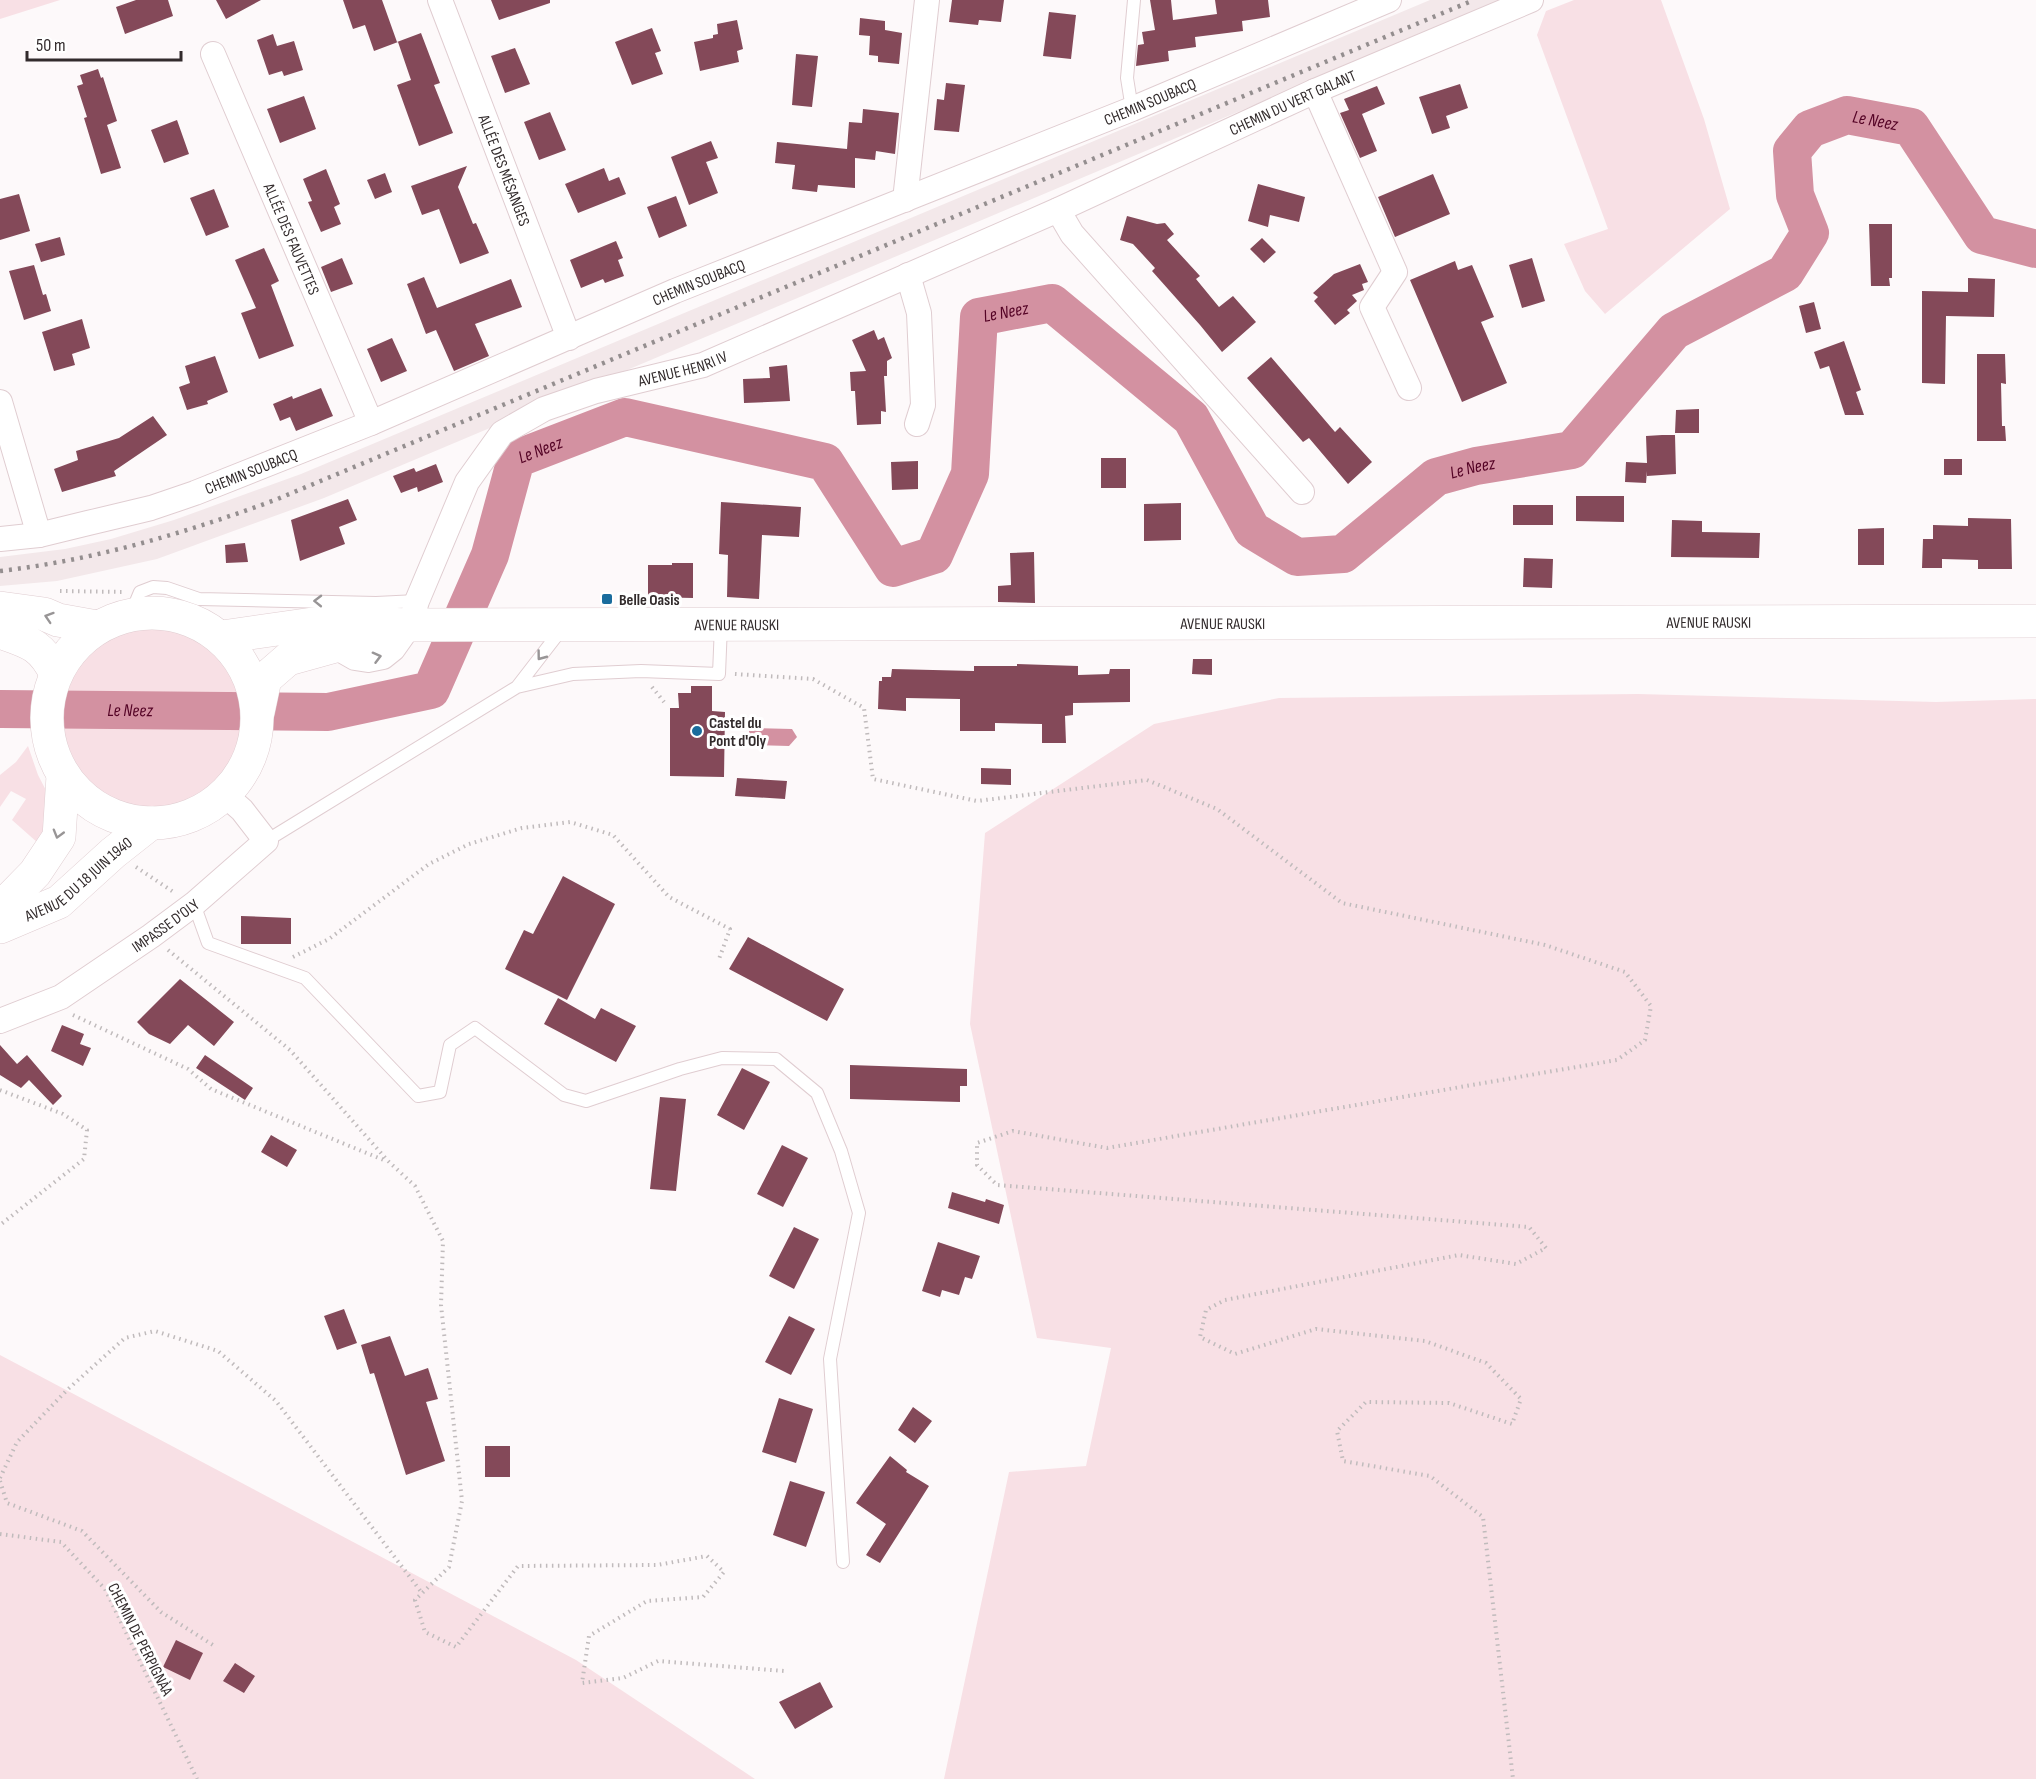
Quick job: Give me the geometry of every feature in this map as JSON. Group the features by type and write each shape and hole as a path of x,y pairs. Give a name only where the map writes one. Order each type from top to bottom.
{"main road":[{"path":"135,604 157,615 179,618 202,625 229,644 251,681 256,720 253,742 237,781 225,795 208,808 181,819 151,823 126,819 103,811 82,798 57,762 46,724 48,698 56,674 73,647 97,627 135,604"},
{"path":"0,608 44,614 58,620 97,627"},
{"name":"AVENUE RAUSKI","path":"256,720 265,679 288,659 420,617"},
{"name":"AVENUE RAUSKI","path":"229,644 327,622 420,617 522,624 2036,621"},
{"path":"0,632 31,642 49,660 56,674"},
{"name":"AVENUE DU 18 JUIN 1940","path":"0,909 35,873 59,837 57,762"},
{"name":"AVENUE DU 18 JUIN 1940","path":"0,927 59,902 113,853 151,823"}],"street":[{"name":"ALLÉE DES MÉSANGES","path":"440,0 569,338"},
{"path":"905,200 927,0"},
{"name":"CHEMIN DU VERT GALANT","path":"1058,210 1315,91 1531,0"},
{"name":"CHEMIN SOUBACQ","path":"0,539 39,535 151,508 195,493 371,423 675,291 1132,109 1385,1"},
{"name":"ALLÉE DES FAUVETTES","path":"213,54 371,423"},
{"path":"1315,91 1395,272 1372,307 1409,388"},
{"path":"1058,210 1072,234 1302,492"},
{"name":"AVENUE HENRI IV","path":"420,617 467,482 502,433 544,409 596,391 703,365 1058,210"},
{"path":"908,275 919,313 923,405 917,424"},
{"path":"0,402 39,535"},
{"path":"225,795 242,810 266,841"},
{"name":"IMPASSE D'OLY","path":"0,1021 61,997 194,904 266,841"}],"lane":[{"path":"1132,109 1127,78 1134,0"},
{"path":"135,604 153,588 167,588 199,599 376,603 420,617"},
{"path":"376,603 420,617"},
{"path":"518,687 566,624"},
{"path":"266,841 518,687 573,674 641,671 719,674 722,624"},
{"path":"194,904 208,943 305,978 418,1096 440,1092 450,1044 475,1028 564,1095 586,1101 722,1058 776,1059 817,1093 841,1151 859,1213 830,1359 843,1562"}],"path":[{"path":"50,591 135,604"},
{"path":"719,674 813,679 864,708 873,779 978,801 1147,780 1217,809 1342,903 1545,945 1625,972 1651,1006 1646,1040 1617,1060 1107,1148 1013,1131 977,1143 977,1165 997,1185 1529,1227 1546,1248 1516,1264 1459,1255 1225,1300 1206,1311 1200,1337 1235,1353 1316,1329 1425,1341 1486,1363 1521,1399 1512,1424 1449,1403 1366,1402 1337,1431 1343,1461 1430,1476 1483,1517 1513,1779"},
{"path":"260,962 292,958 329,939 429,864 469,844 522,828 570,822 613,835 669,897 730,929 719,959"},
{"path":"113,853 194,904"},
{"path":"151,936 290,1050 388,1161 415,1186 443,1241 441,1305 462,1501 449,1567 415,1600 425,1632 456,1647 518,1566 657,1565 707,1556 724,1572 703,1597 647,1601 589,1636 582,1683 623,1678 658,1661 784,1671"},
{"path":"61,997 74,1016 188,1069 211,1089 388,1161"},
{"path":"0,1090 63,1114 87,1130 84,1159 0,1225"},
{"path":"216,1647 161,1612 82,1531 7,1503 0,1480 17,1442 67,1390 124,1338 155,1331 218,1350 276,1401 422,1593"},
{"name":"CHEMIN DE PERPIGNÀA","path":"0,1534 61,1542 105,1589 197,1779"}],"shaded area":[{"path":"0,0 60,0 0,19"},
{"path":"1430,0 1503,0 324,498 157,559 57,581 0,586 0,557 65,549 111,539 174,520 301,474"},
{"path":"1574,0 1661,0 1704,119 1730,209 1605,314 1585,291 1564,244 1608,229 1537,35 1546,11"},
{"path":"152,629 186,636 202,644 215,656 227,669 235,685 242,719 235,753 227,769 215,782 202,794 186,802 152,809 118,802 102,794 89,782 77,769 69,753 62,719 69,685 77,669 89,656 102,644 118,636"},
{"path":"1638,694 1936,702 2036,699 2036,1779 944,1779 1009,1472 1086,1466 1111,1348 1037,1338 970,1024 985,833 1154,724 1279,698"},
{"path":"749,728 792,729 797,737 789,746 749,745"},
{"path":"28,746 38,775 50,798 51,815 38,843 12,820 26,799 11,791 0,807 0,775 16,762"},
{"path":"0,1355 576,1660 755,1779 0,1779"}],"building":[{"path":"136,0 168,0 173,16 125,34 116,7"},
{"path":"216,0 261,0 226,19"},
{"path":"343,0 382,0 397,42 421,33 440,83 434,85 453,133 419,146 397,85 411,80 398,42 374,51 365,25 353,29"},
{"path":"491,0 550,0 550,3 499,20"},
{"path":"952,0 1004,0 1001,22 979,20 978,25 949,22"},
{"path":"1150,0 1171,0 1173,20 1217,14 1215,0 1268,0 1270,17 1242,21 1243,31 1195,37 1196,47 1168,51 1169,61 1136,66 1138,45 1144,44 1142,32 1155,30"},
{"path":"1049,12 1076,15 1071,59 1043,56"},
{"path":"860,18 885,21 885,30 902,33 899,64 878,62 878,56 869,55 870,36 859,35"},
{"path":"737,20 743,49 737,51 739,62 700,71 694,42 713,38 713,35 718,34 717,24"},
{"path":"652,28 661,51 655,53 663,74 632,85 615,42"},
{"path":"273,34 277,46 294,41 303,70 284,76 282,71 269,75 257,40"},
{"path":"515,48 530,84 505,93 491,56"},
{"path":"796,54 818,56 812,107 792,105"},
{"path":"98,69 101,78 103,77 117,121 107,125 121,168 101,174 77,86 83,84 80,75"},
{"path":"946,83 965,85 959,132 934,130 937,99 944,100"},
{"path":"1460,84 1468,108 1446,116 1450,128 1432,134 1419,97"},
{"path":"1377,86 1385,104 1362,114 1377,151 1360,158 1340,113 1349,110 1344,99"},
{"path":"304,96 316,129 280,143 267,109"},
{"path":"863,109 899,113 895,154 876,151 875,160 855,158 855,188 818,185 817,192 792,189 795,165 775,163 777,142 847,149 849,122 862,123"},
{"path":"550,112 566,150 539,160 524,122"},
{"path":"177,120 189,154 164,163 151,130"},
{"path":"711,141 718,158 706,162 718,193 689,205 671,157"},
{"path":"467,166 458,187 473,224 476,223 489,253 460,264 439,209 422,215 411,186"},
{"path":"604,168 609,181 619,177 626,194 578,213 565,184"},
{"path":"326,169 340,204 334,207 341,224 321,232 308,202 312,201 303,179"},
{"path":"385,173 392,192 375,199 367,180"},
{"path":"1433,174 1450,214 1395,237 1378,197"},
{"path":"1258,184 1305,197 1299,222 1270,215 1268,227 1248,221"},
{"path":"214,189 229,227 206,236 190,198"},
{"path":"19,194 30,231 0,240 0,199"},
{"path":"676,196 687,226 659,238 647,207"},
{"path":"1127,216 1157,224 1165,223 1174,234 1167,240 1200,276 1196,279 1219,307 1233,296 1256,322 1222,352 1152,271 1155,268 1133,244 1120,240"},
{"path":"1869,224 1892,224 1890,286 1871,286"},
{"path":"60,237 65,255 41,262 35,244"},
{"path":"1262,238 1276,252 1264,263 1250,249"},
{"path":"616,241 623,258 618,260 624,276 605,283 603,279 581,288 570,260"},
{"path":"264,248 279,281 271,285 294,346 259,359 241,313 256,308 235,260"},
{"path":"342,258 353,284 331,292 321,267"},
{"path":"1532,258 1545,301 1522,308 1509,265"},
{"path":"1455,261 1458,270 1472,265 1494,317 1481,322 1507,383 1462,402 1410,280"},
{"path":"1360,264 1368,282 1362,284 1364,290 1352,295 1357,301 1347,310 1350,313 1335,325 1314,301 1318,297 1313,293 1334,274"},
{"path":"34,265 43,295 46,294 51,311 24,320 9,271"},
{"path":"424,277 437,308 511,279 522,307 475,324 489,356 454,371 436,330 426,334 407,284"},
{"path":"1968,278 1995,279 1994,317 1946,316 1945,384 1922,383 1922,291 1968,292"},
{"path":"1814,302 1821,329 1806,333 1799,306"},
{"path":"82,319 90,348 72,354 75,365 54,371 42,332"},
{"path":"874,330 878,340 884,337 892,358 887,361 887,376 884,376 886,412 881,411 881,424 857,425 855,391 851,391 850,372 866,371 852,340"},
{"path":"392,338 407,371 381,382 367,349"},
{"path":"1844,341 1861,390 1856,392 1864,415 1845,415 1829,366 1820,369 1814,352"},
{"path":"1977,354 2005,354 2006,384 2001,383 2002,426 2005,426 2006,441 1977,441"},
{"path":"215,356 228,392 207,401 208,404 187,410 179,387 190,383 185,366"},
{"path":"1271,357 1335,432 1340,427 1372,462 1348,484 1309,438 1303,442 1247,378"},
{"path":"787,365 790,401 744,403 743,379 770,378 769,367"},
{"path":"321,388 333,416 296,431 290,417 280,421 273,404"},
{"path":"1699,409 1699,433 1675,433 1676,410"},
{"path":"153,416 167,435 114,471 116,476 62,492 54,469 78,460 76,451 119,438"},
{"path":"1675,435 1676,474 1647,476 1647,471 1646,483 1625,482 1626,462 1647,463 1646,436"},
{"path":"1101,458 1126,458 1126,488 1101,488"},
{"path":"1944,459 1962,459 1962,475 1944,475"},
{"path":"918,461 918,489 892,490 891,462"},
{"path":"436,464 443,482 418,492 417,487 401,493 393,476 414,468 416,472"},
{"path":"1576,496 1624,496 1624,522 1576,521"},
{"path":"348,499 357,520 339,527 345,544 300,561 291,520"},
{"path":"721,502 801,507 799,537 762,535 759,599 727,597 728,555 719,554"},
{"path":"1181,503 1181,540 1144,541 1144,504"},
{"path":"1513,505 1553,505 1553,525 1513,525"},
{"path":"1968,518 2011,519 2012,569 1978,569 1978,560 1942,559 1942,568 1922,568 1923,539 1933,539 1933,525 1968,526"},
{"path":"1672,520 1702,521 1702,532 1760,533 1759,558 1671,557"},
{"path":"1884,528 1884,565 1858,565 1858,529"},
{"path":"245,543 248,562 226,563 225,545"},
{"path":"1034,552 1035,603 998,602 998,586 1011,585 1010,553"},
{"path":"1524,558 1553,559 1552,588 1523,587"},
{"path":"672,563 693,563 693,598 648,597 648,565 672,565"},
{"path":"1193,659 1212,659 1212,675 1192,674"},
{"path":"1017,664 1078,666 1078,675 1109,674 1110,669 1130,669 1130,702 1073,703 1073,715 1065,716 1066,743 1042,743 1042,724 995,723 995,731 960,731 960,699 906,698 906,711 878,709 879,681 882,681 882,677 891,677 892,669 974,671 974,666 1017,666"},
{"name":"Castel du Pont d'Oly","path":"691,686 712,686 712,711 725,712 724,777 670,776 670,708 679,708 678,693 691,693"},
{"path":"981,768 1011,769 1011,785 981,784"},
{"path":"737,778 787,781 785,799 735,796"},
{"path":"563,876 615,904 567,1000 505,969 524,930 533,934"},
{"path":"241,916 291,918 291,944 241,944"},
{"path":"748,937 844,989 827,1021 729,969"},
{"path":"180,979 234,1022 214,1046 188,1025 170,1044 149,1034 137,1022"},
{"path":"558,998 595,1019 601,1008 636,1026 616,1062 544,1024"},
{"path":"62,1025 84,1034 80,1044 91,1048 83,1066 51,1051"},
{"path":"0,1045 17,1064 27,1055 62,1096 53,1105 29,1080 21,1088 0,1075"},
{"path":"205,1055 253,1088 245,1100 196,1068"},
{"path":"850,1065 967,1069 967,1086 960,1086 960,1102 850,1099"},
{"path":"742,1068 770,1082 744,1130 717,1115"},
{"path":"660,1097 686,1099 676,1191 650,1189"},
{"path":"271,1135 297,1150 287,1167 261,1152"},
{"path":"782,1145 808,1158 783,1207 757,1194"},
{"path":"952,1192 1004,1205 999,1224 948,1208"},
{"path":"794,1227 819,1239 794,1289 769,1276"},
{"path":"938,1242 980,1256 972,1279 965,1277 959,1295 942,1290 940,1297 922,1291"},
{"path":"344,1309 357,1343 337,1350 324,1316"},
{"path":"789,1316 815,1329 791,1375 765,1362"},
{"path":"390,1336 405,1376 428,1368 438,1399 426,1402 445,1461 406,1475 374,1373 370,1374 361,1345"},
{"path":"779,1398 813,1409 796,1463 762,1452"},
{"path":"913,1407 932,1421 915,1443 898,1430"},
{"path":"485,1446 510,1446 510,1477 485,1477"},
{"path":"890,1456 907,1470 906,1472 929,1486 880,1563 866,1555 886,1524 856,1503"},
{"path":"790,1481 825,1492 806,1547 773,1535"},
{"path":"176,1640 203,1653 190,1680 163,1667"},
{"path":"235,1663 255,1676 244,1693 223,1681"},
{"path":"820,1682 833,1707 795,1729 779,1702"}],"waterway":[{"name":"Le Neez","path":"0,709 328,712 431,690 490,555 516,459 625,417 825,462 893,568 934,555 970,474 979,317 1052,303 1191,418 1252,530 1297,557 1343,554 1436,477 1476,466 1572,450 1674,331 1785,273 1810,233 1795,195 1792,151 1810,129 1847,115 1911,127 1982,235 2036,249"}],"railway":[{"path":"0,571 70,560 139,544 275,500 1474,0"}],"place":[{"name":"Belle Oasis","path":"607,599"},
{"name":"Castel du Pont d'Oly","path":"697,731"}]}
